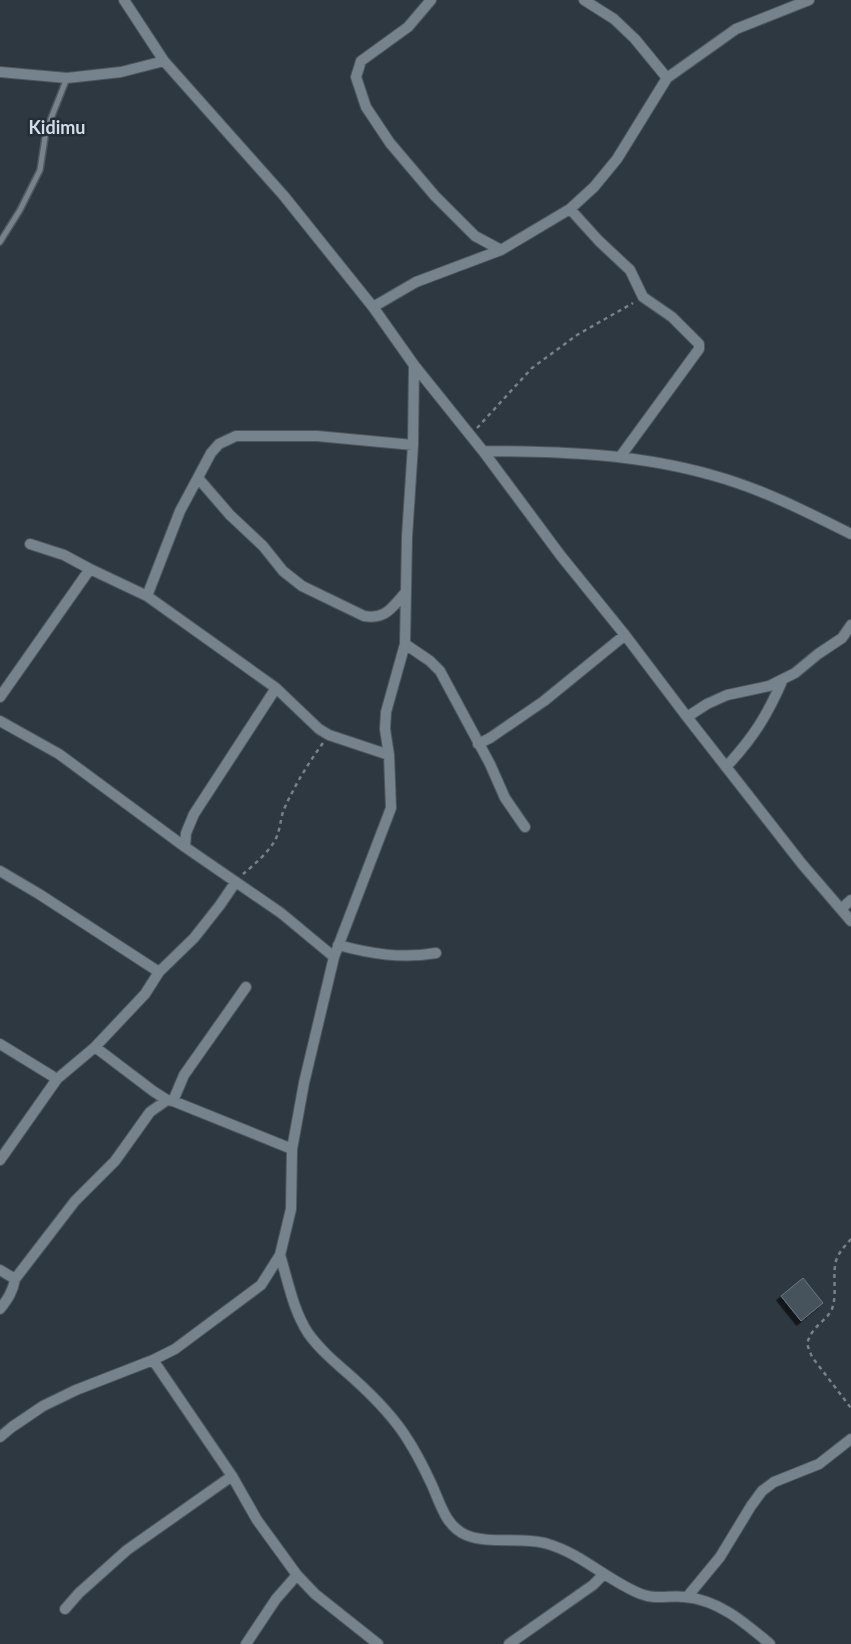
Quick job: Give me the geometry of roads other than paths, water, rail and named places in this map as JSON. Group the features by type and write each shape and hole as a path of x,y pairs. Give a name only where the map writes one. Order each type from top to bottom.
{"street":[{"path":"431,0 408,27 361,61 356,77 366,107 390,143 435,196 475,236 501,250"},
{"path":"584,0 614,19 635,39 668,78"},
{"path":"373,306 416,282 501,250 570,209 594,187 617,159 668,78 736,29 808,0"},
{"path":"128,1 164,61 284,196 373,306 414,365 483,450 561,556 625,635 802,864 851,921"},
{"path":"0,72 67,78 121,72 164,61"},
{"path":"570,209 630,270 643,297 672,317 699,344 699,349 620,457"},
{"path":"0,1437 43,1406 76,1390 153,1360 175,1349 261,1285 280,1255 291,1209 292,1149 304,1083 334,957 391,808 389,755 385,728 386,712 405,644 407,537 413,445 414,365"},
{"path":"147,596 180,511 211,453 219,444 236,436 317,436 413,445"},
{"path":"483,450 550,451 620,457 675,466 749,487 851,534"},
{"path":"198,478 230,515 263,546 284,571 302,586 364,616 375,618 386,614 406,592"},
{"path":"30,544 64,555 147,596 276,688 319,729 328,735 389,755"},
{"path":"0,697 90,569"},
{"path":"687,717 707,704 727,695 770,686 795,674 818,654 842,638 851,625"},
{"path":"478,744 490,738 544,701 625,635"},
{"path":"405,644 430,661 440,672 490,764 505,798 525,827"},
{"path":"726,767 747,745 760,726 783,679"},
{"path":"185,848 186,833 194,814 276,688"},
{"path":"0,721 59,754 185,848 280,913 334,957"},
{"path":"0,871 40,894 159,972"},
{"path":"0,1160 57,1079 96,1047 145,994 159,972 194,938 233,882"},
{"path":"841,909 851,900"},
{"path":"338,945 366,952 396,956 436,953"},
{"path":"0,1309 14,1287 15,1279 75,1201 115,1161 150,1112 170,1100 184,1075 246,987"},
{"path":"0,1044 57,1079"},
{"path":"96,1047 153,1091 170,1100 292,1149"},
{"path":"280,1255 297,1312 308,1333 334,1362 354,1379 397,1423 420,1462 446,1517 454,1526 466,1534 478,1538 532,1540 548,1543 566,1550 604,1574 643,1595 686,1597 716,1605 729,1612 770,1644"},
{"path":"0,1270 15,1279"},
{"path":"153,1360 232,1476 257,1520 297,1575 315,1594 378,1644"},
{"path":"686,1597 720,1557 762,1491 774,1482 819,1464 851,1439"},
{"path":"65,1608 126,1550 232,1476"},
{"path":"509,1644 592,1585 604,1574"},
{"path":"246,1644 276,1599 297,1575"}],"lane":[{"path":"0,242 20,210 40,170 46,131 67,78"}],"district":[{"name":"Kidimu","path":"57,128"}]}
